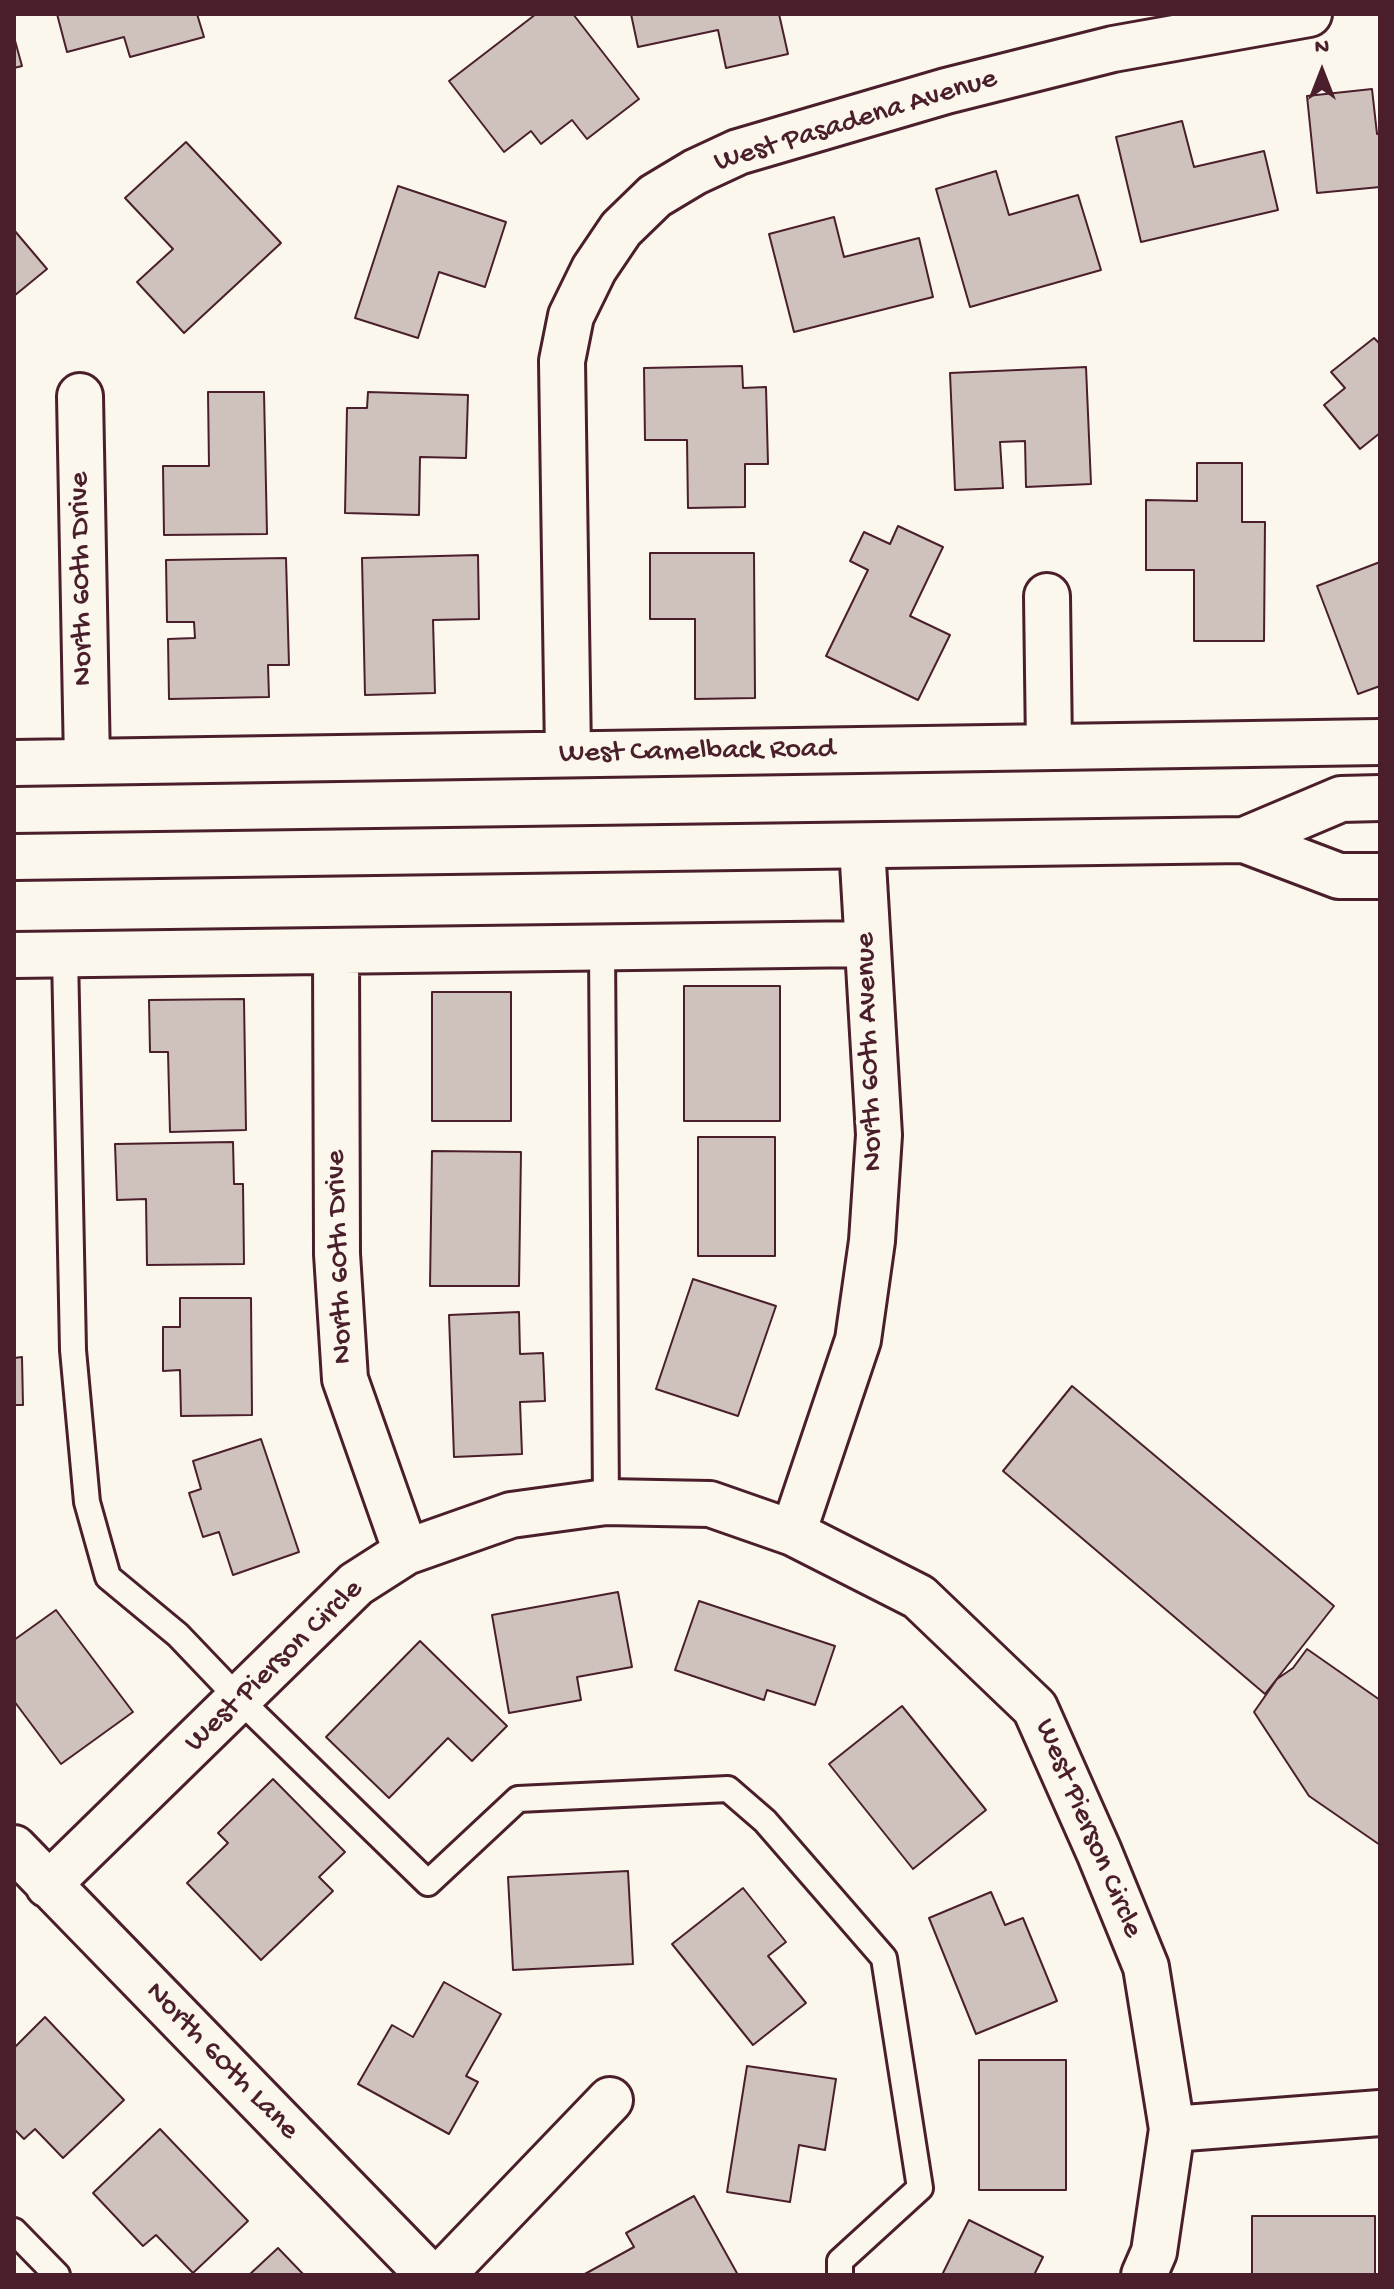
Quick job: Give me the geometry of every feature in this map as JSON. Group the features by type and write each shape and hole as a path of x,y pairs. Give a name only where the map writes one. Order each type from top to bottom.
{"street":[{"name":"West Pasadena Avenue","path":"568,754 562,361 571,316 594,269 621,229 655,196 695,172 738,152 946,91 1113,49 1309,14"},
{"name":"North 60th Drive","path":"80,396 87,762"},
{"path":"1047,596 1049,747"},
{"name":"West Camelback Road","path":"14,763 1380,742"},
{"path":"1244,840 1341,799 1380,798"},
{"path":"14,857 1244,840 1339,876 1380,876"},
{"name":"North 60th Avenue","path":"793,1533 858,1340 872,1241 879,1135 862,846"},
{"path":"14,955 867,944"},
{"name":"North 60th Drive","path":"336,951 337,1254 345,1379 406,1552"},
{"name":"West Pierson Circle","path":"48,1885 356,1584 406,1552 511,1515 606,1502 710,1504 793,1533 919,1597 1035,1708 1146,1967 1172,2129 1154,2252 1144,2275"},
{"name":"North 60th Lane","path":"14,1848 429,2275"},
{"path":"442,2275 610,2100"},
{"path":"1172,2129 1380,2113"}],"lane":[{"path":"602,948 606,1502"},
{"path":"65,955 73,1350 87,1502 108,1577 178,1635 240,1700 428,1883 518,1799 728,1789 765,1821 884,1958 920,2188 840,2261 840,2275"},
{"path":"14,2231 57,2275"}],"building":[{"path":"57,14 197,14 204,37 130,57 124,37 67,52"},
{"path":"536,14 573,14 639,99 587,139 572,120 541,144 531,131 504,152 449,81"},
{"path":"631,14 779,14 788,54 726,68 718,30 638,47"},
{"path":"14,37 22,66 14,68"},
{"path":"1372,89 1377,134 1380,133 1380,187 1317,193 1307,96"},
{"path":"1182,121 1194,167 1264,151 1278,210 1141,242 1116,137"},
{"path":"186,142 281,243 184,333 137,282 173,249 125,198"},
{"path":"996,171 1009,215 1078,195 1101,270 970,307 936,189"},
{"path":"398,186 506,222 485,287 439,272 418,338 355,318"},
{"path":"834,217 844,257 919,238 933,297 794,332 769,234"},
{"path":"14,230 47,269 14,296"},
{"path":"1374,338 1380,344 1380,433 1360,449 1324,405 1345,388 1331,372"},
{"path":"742,366 743,388 766,387 768,464 745,464 745,507 688,508 687,440 645,440 644,368"},
{"path":"1086,367 1091,484 1026,487 1025,441 1000,442 1003,488 955,490 950,373"},
{"path":"208,392 264,392 267,534 164,535 163,466 209,466"},
{"path":"368,392 468,395 466,458 420,457 419,515 345,513 347,408 367,408"},
{"path":"1197,463 1242,463 1242,522 1265,522 1264,641 1194,641 1194,570 1146,570 1146,500 1197,501"},
{"path":"898,526 943,547 910,616 950,635 918,700 826,656 868,570 850,561 864,532 890,544"},
{"path":"650,553 754,553 755,698 695,699 695,619 650,619"},
{"path":"478,555 479,619 433,620 435,693 365,695 362,558"},
{"path":"286,558 289,665 268,665 269,697 169,699 168,639 195,638 194,622 167,622 166,560"},
{"path":"1380,562 1380,686 1358,694 1317,586"},
{"path":"684,986 780,986 780,1121 684,1121"},
{"path":"432,992 511,992 511,1121 432,1121"},
{"path":"244,999 246,1130 170,1132 168,1052 150,1052 149,1000"},
{"path":"698,1137 775,1137 775,1256 698,1256"},
{"path":"233,1142 234,1184 243,1184 244,1264 147,1265 146,1199 117,1200 115,1144"},
{"path":"432,1151 521,1152 519,1286 430,1286"},
{"path":"693,1279 776,1306 738,1416 656,1389"},
{"path":"180,1298 251,1298 252,1415 181,1416 180,1370 163,1371 163,1327 180,1327"},
{"path":"519,1312 520,1354 543,1353 545,1401 520,1402 522,1454 454,1457 449,1315"},
{"path":"22,1357 23,1405 14,1405 14,1358"},
{"path":"1072,1386 1334,1606 1265,1694 1003,1471"},
{"path":"261,1439 299,1552 233,1575 219,1532 203,1537 189,1493 201,1489 193,1461"},
{"path":"618,1592 632,1667 577,1677 581,1700 509,1713 492,1615"},
{"path":"699,1601 835,1646 815,1705 767,1690 764,1700 675,1670"},
{"path":"56,1610 133,1712 61,1764 14,1701 14,1640"},
{"path":"420,1641 507,1726 472,1761 448,1738 389,1798 326,1737"},
{"path":"1307,1649 1380,1700 1380,1845 1309,1796 1254,1712 1277,1679 1293,1668"},
{"path":"902,1706 986,1810 913,1869 829,1764"},
{"path":"273,1779 345,1852 319,1877 333,1891 261,1960 187,1883 228,1843 218,1833"},
{"path":"628,1871 633,1964 513,1970 508,1877"},
{"path":"743,1888 786,1942 768,1956 806,2003 753,2045 672,1944"},
{"path":"991,1892 1005,1925 1023,1918 1057,2001 976,2034 929,1918"},
{"path":"444,1982 501,2014 466,2076 478,2082 449,2134 358,2084 392,2025 413,2037"},
{"path":"45,2017 124,2100 63,2158 35,2129 24,2139 14,2129 14,2048"},
{"path":"979,2060 1066,2060 1066,2190 979,2190"},
{"path":"747,2066 836,2079 825,2150 799,2145 790,2202 727,2192"},
{"path":"160,2129 248,2221 193,2273 156,2235 143,2246 93,2193"},
{"path":"694,2196 738,2275 583,2275 634,2247 626,2233"},
{"path":"1252,2216 1375,2216 1375,2275 1252,2275"},
{"path":"969,2220 1043,2257 1034,2275 942,2275"},
{"path":"278,2248 304,2275 249,2275"}]}
